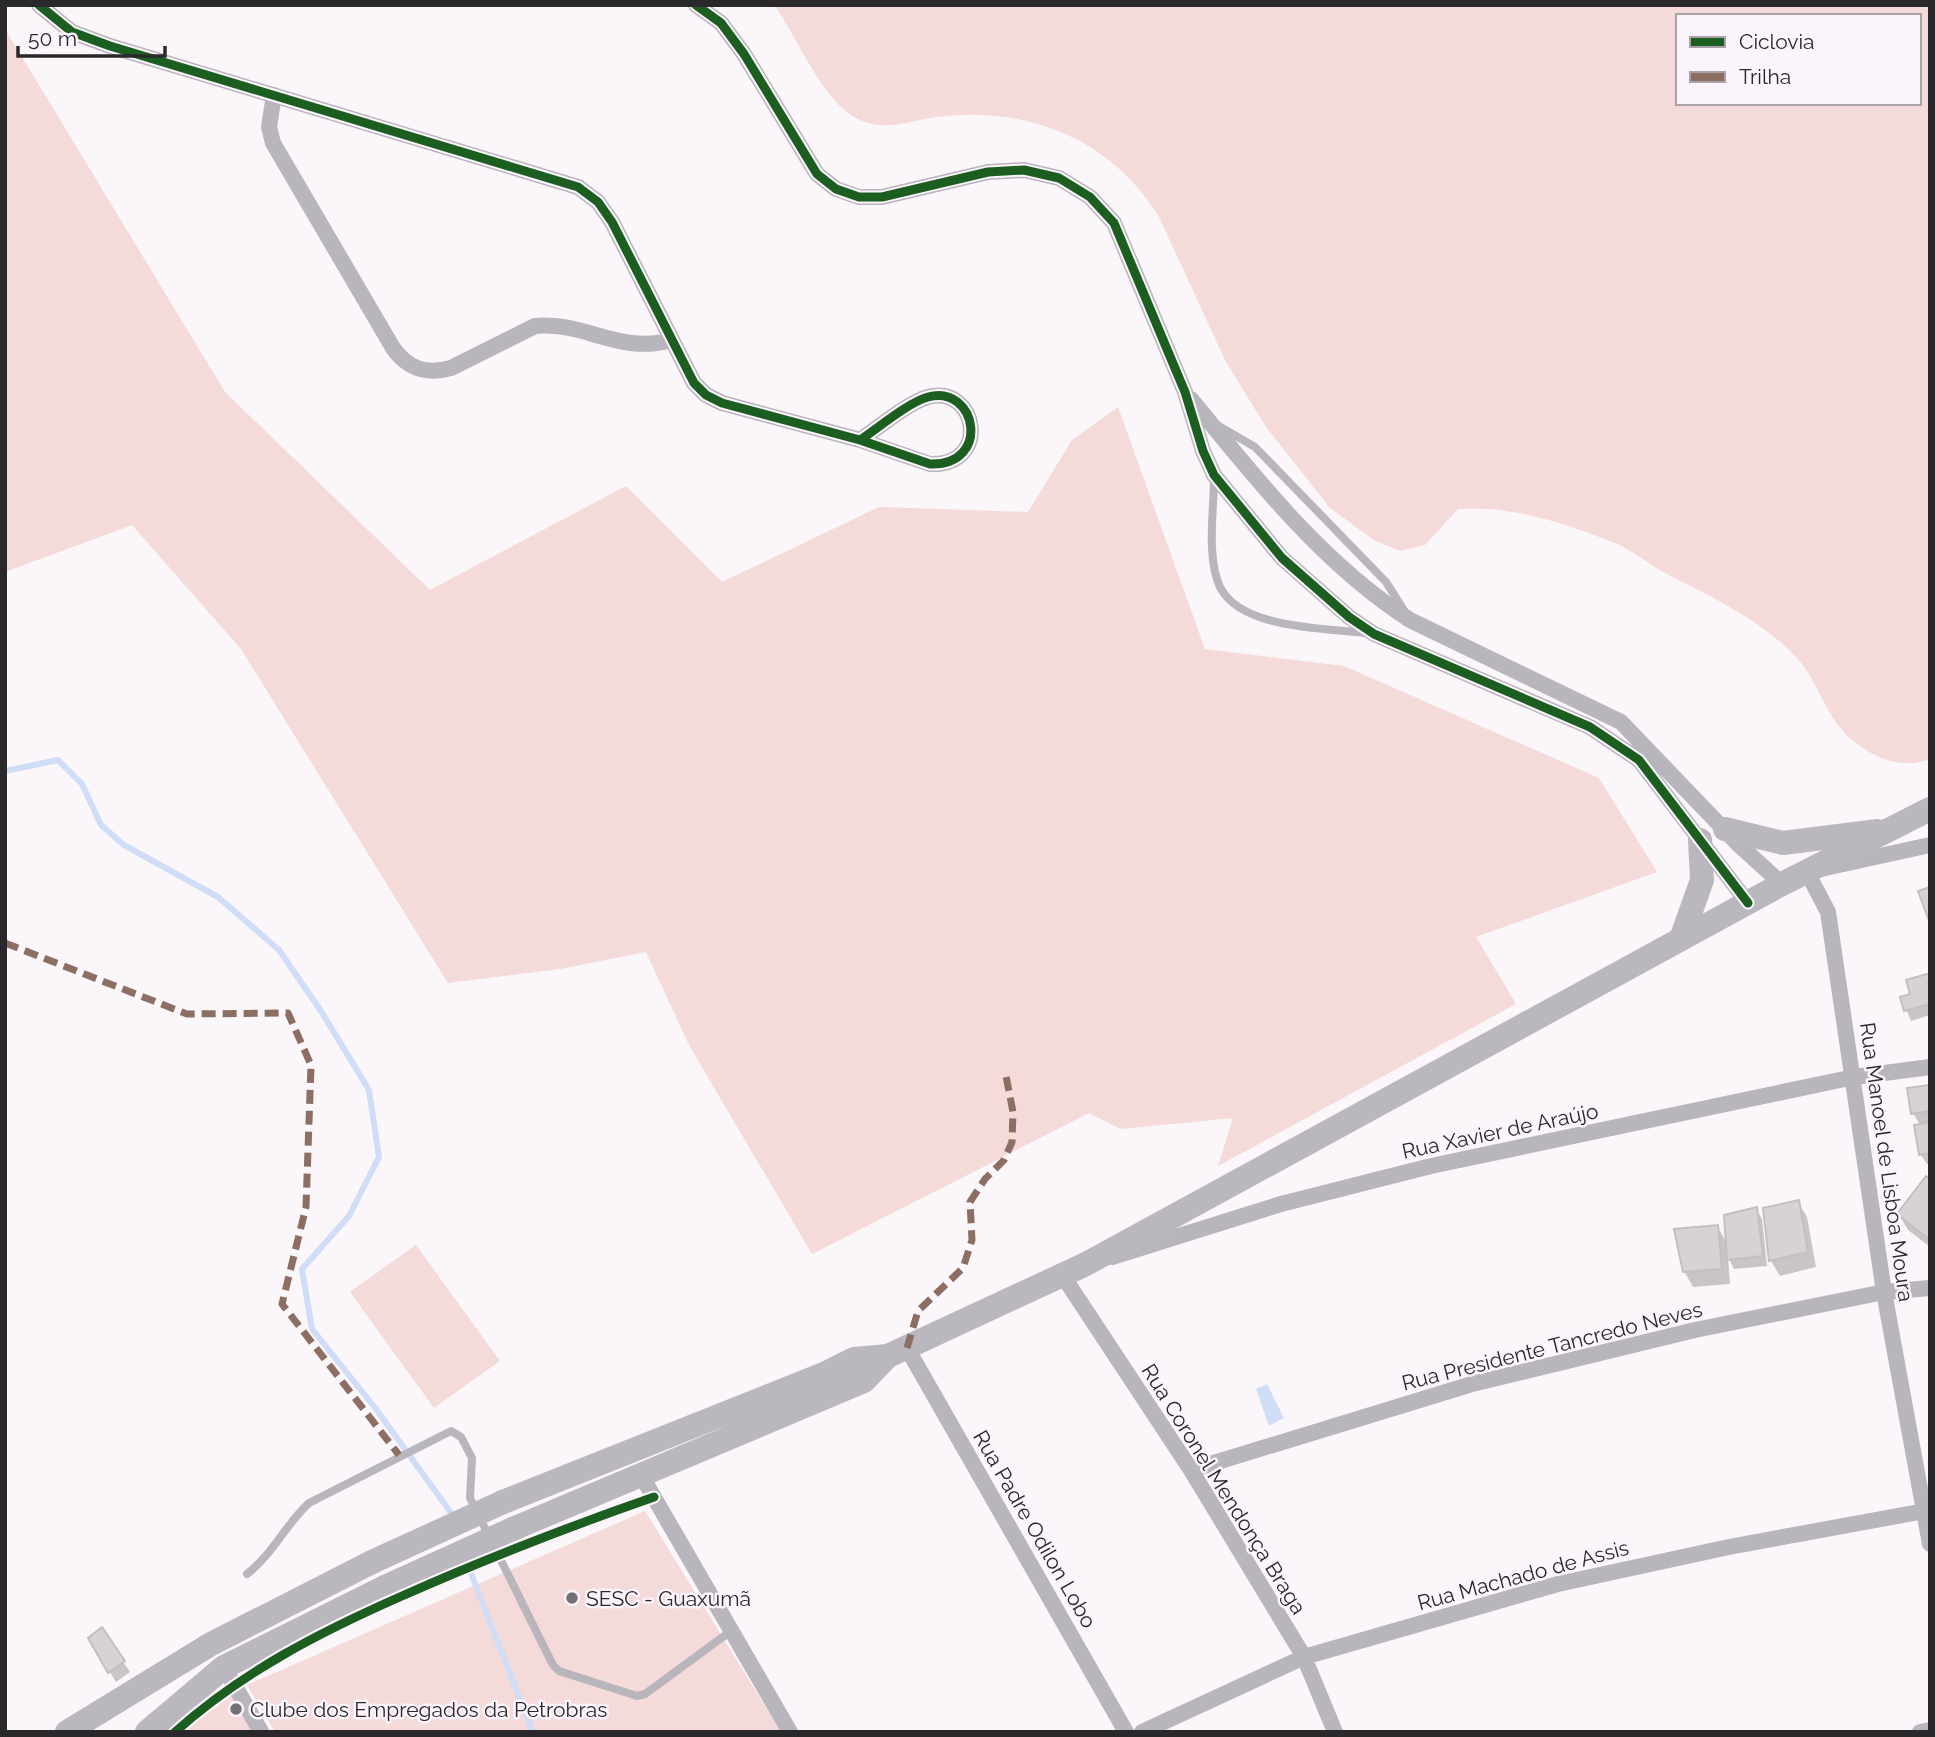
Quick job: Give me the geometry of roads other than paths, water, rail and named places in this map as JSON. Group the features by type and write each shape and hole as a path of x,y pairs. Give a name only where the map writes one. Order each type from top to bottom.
{"main road":[{"path":"67,1732 211,1644 372,1562 503,1502 824,1374 854,1359 898,1352 1063,1276 1782,884 1930,808"},
{"path":"1725,830 1783,843 1847,832 1886,831"},
{"path":"1681,939 1702,880 1700,840"},
{"path":"147,1732 225,1667 385,1587 515,1528 864,1381 898,1352"}],"street":[{"path":"39,5 72,32 110,46 578,187 598,202 612,222 694,383 706,395 722,403 860,440 930,464 953,461 969,445 971,422 959,403 949,397 926,397 860,440"},
{"path":"696,5 721,23 744,54 817,174 836,189 859,197 882,197 988,172 1024,170 1059,178 1090,197 1114,223 1185,392 1203,451 1214,475 1282,558 1349,617 1374,634 1590,727 1621,746 1639,761 1748,903"},
{"path":"274,95 269,127 273,143 393,348 400,359 412,367 438,372 543,325 635,345 650,346 671,340"},
{"path":"1185,392 1310,536 1382,602 1410,620 1621,722 1725,830 1782,884"},
{"path":"1808,873 1930,845"},
{"name":"Rua Manoel de Lisboa Moura","path":"1808,873 1829,912 1884,1292 1928,1511 1930,1544"},
{"name":"Rua Xavier de Araújo","path":"1086,1264 1136,1252 1280,1204 1431,1166 1854,1077 1930,1067"},
{"name":"Rua Coronel Mendonça Braga","path":"1063,1276 1191,1470 1304,1657 1335,1732"},
{"name":"Rua Presidente Tancredo Neves","path":"1191,1470 1472,1384 1695,1330 1884,1292 1930,1288"},
{"name":"Rua Padre Odilon Lobo","path":"898,1352 1126,1732"},
{"path":"641,1475 790,1732"},
{"name":"Rua Machado de Assis","path":"1142,1732 1304,1657 1558,1584 1729,1547 1928,1511"},
{"path":"225,1667 261,1732"},
{"path":"1920,1732 1930,1730"}],"lane":[{"path":"1214,475 1216,569 1220,586 1233,604 1251,614 1271,620 1374,634"},
{"path":"247,1574 267,1559 295,1515 309,1503 445,1431 457,1433 461,1437 472,1458 470,1498 553,1665 559,1671 587,1683 637,1696 732,1631"}],"water":[{"path":"1267,1384 1284,1418 1269,1426 1256,1389"}],"waterway":[{"path":"5,771 58,760 82,784 101,825 124,845 218,897 279,950 321,1011 369,1090 379,1157 349,1216 302,1269 312,1329 376,1409 454,1517"},
{"path":"465,1558 533,1732"}],"place":[{"name":"SESC - Guaxumã","path":"572,1598"},
{"name":"Clube dos Empregados da Petrobras","path":"236,1709"}]}
